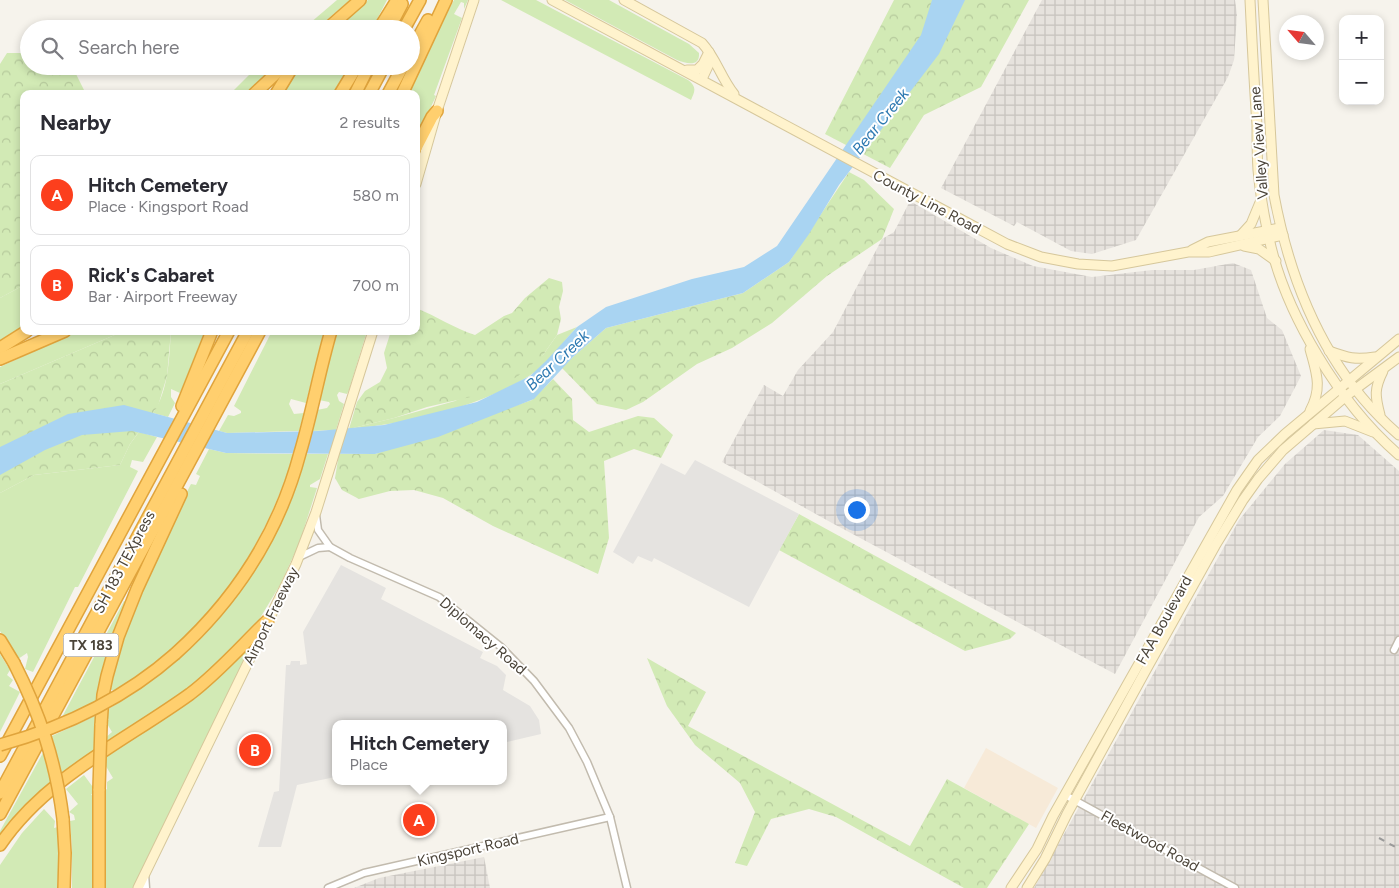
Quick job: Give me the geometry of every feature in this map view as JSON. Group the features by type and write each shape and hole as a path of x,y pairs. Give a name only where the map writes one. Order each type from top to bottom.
{"highway":[{"path":"338,20 360,0"},
{"path":"385,20 397,0"},
{"path":"394,20 404,0"},
{"path":"409,20 420,0"},
{"path":"416,20 426,0"},
{"path":"420,35 439,0"},
{"path":"420,56 446,0"},
{"path":"258,90 274,75"},
{"path":"278,90 288,75"},
{"path":"342,90 352,75"},
{"path":"357,90 364,75"},
{"path":"371,90 379,75"},
{"path":"378,90 386,75"},
{"path":"390,90 398,75"},
{"path":"404,90 411,75"},
{"path":"420,140 437,111"},
{"path":"0,348 21,335"},
{"path":"0,359 56,335"},
{"path":"98,888 99,789 103,694 110,661 118,637 146,571 172,474 205,405 212,335"},
{"name":"TX 183","path":"205,405 228,335"},
{"name":"SH 183 TEXpress","path":"0,793 172,474 239,335"},
{"name":"SH 183 TEXpress","path":"205,405 246,335"},
{"name":"TX 183","path":"0,814 172,474 176,430 205,405 239,370 258,335"},
{"path":"0,745 59,726 117,697 159,668 200,630 234,591 267,538 293,478 330,335"},
{"name":"TX 183","path":"0,756 172,474"},
{"name":"SH 183 TEXpress","path":"0,778 172,474"},
{"path":"0,845 19,820 52,789 110,746 193,692 268,620"},
{"path":"0,640 27,689 48,742 55,769 63,819 65,853 64,888"}],"main road":[{"path":"420,170 437,111 474,0"},
{"name":"County Line Road","path":"552,0 686,70 1007,244 1041,257 1078,264 1112,266 1188,252 1209,252 1239,241 1281,231"},
{"path":"624,0 702,43 736,97"},
{"name":"Valley View Lane","path":"1250,0 1258,169 1268,235 1276,261 1286,291 1307,336 1326,369 1375,433 1399,455"},
{"name":"Valley View Lane","path":"1263,0 1272,174 1281,231 1290,265 1303,300 1329,350 1356,389 1381,418 1399,435"},
{"path":"1252,51 1266,49"},
{"path":"686,70 697,70 703,64 709,52"},
{"path":"706,81 715,66 709,52"},
{"path":"1262,197 1257,213 1239,241 1259,249 1276,261"},
{"name":"Airport Freeway","path":"138,888 181,803 298,558 316,512 372,335"},
{"path":"1307,336 1318,382 1316,396 1310,412"},
{"name":"FAA Boulevard","path":"1191,580 1222,514 1258,460 1310,412 1399,339"},
{"path":"1329,350 1348,359 1378,356"},
{"name":"FAA Boulevard","path":"1014,884 1037,849 1065,795 1126,696 1191,580 1258,479 1283,450 1313,424 1346,396 1399,357"},
{"path":"1381,418 1375,394 1377,383 1384,369"},
{"path":"1313,424 1345,421 1375,433"},
{"name":"FAA Boulevard","path":"1028,887 1076,801 1126,696"},
{"path":"1014,884 1028,887"}],"street":[{"path":"316,512 318,530 330,547"},
{"path":"298,558 318,548 330,547"},
{"name":"Diplomacy Road","path":"330,547 350,558 439,597 501,647 534,681 569,728 587,762 610,818 627,888"},
{"path":"1394,650 1399,640"},
{"name":"Fleetwood Road","path":"1065,795 1235,888"},
{"name":"Kingsport Road","path":"328,888 364,873 610,818"},
{"path":"145,873 146,888"}],"shaded area":[{"path":"1042,0 1235,0 1237,14 1234,60 1228,77 1136,240 1092,254 1071,251 1017,222 1014,226 941,188"},
{"path":"910,201 991,248 1033,266 1092,277 1152,270 1194,270 1233,263 1251,270 1267,318 1282,330 1301,376 1280,416 1258,437 1223,496 1199,517 1115,674 722,462 764,385 783,396 798,370 833,332 882,239 894,232"},
{"path":"1324,430 1358,435 1399,471 1399,888 1034,888 1239,520 1285,464"},
{"path":"695,460 799,514 749,607 654,558 652,562 638,556 633,564 613,552 661,463 685,475"},
{"path":"341,565 386,588 381,599 483,652 480,658 497,666 506,675 503,690 530,706 539,720 541,734 507,742 507,720 332,720 332,778 297,785 281,847 258,847 274,792 279,791 286,665 290,665 291,661 300,661 300,665 307,664 303,632"},
{"path":"986,748 1058,788 1036,828 964,788"},
{"path":"484,857 490,888 354,888 379,878"}],"green space":[{"path":"337,0 350,0 327,20 314,20"},
{"path":"368,0 387,0 377,20 345,20"},
{"path":"454,0 468,0 464,9 464,3 461,2 454,14 462,18 434,95 436,96 420,130 420,90 411,90 417,75 420,75 420,69"},
{"path":"501,0 536,0 688,80 694,89 691,100"},
{"path":"565,0 609,0 689,44 699,53 699,57 697,61 692,63 677,60"},
{"path":"894,0 1029,0 981,87 924,115 890,168 825,134"},
{"path":"7,53 20,53 20,75 76,75 84,90 20,90 20,287 0,298 0,64"},
{"path":"249,75 265,75 252,90 234,90"},
{"path":"294,75 344,75 335,90 284,90"},
{"path":"849,172 864,180 894,209 882,239 827,276 772,323 732,348 697,364 643,402 626,410 597,404 562,368 606,328 743,293 789,262"},
{"path":"549,278 562,282 563,291 559,307 561,319 557,335 543,355 518,376 492,392 427,407 394,418 349,429 357,402 365,391 380,382 387,368 384,353 390,335 420,335 420,310 475,335 504,316 512,313 525,298"},
{"path":"20,287 20,330 0,342 0,298"},
{"path":"577,327 536,371 488,397 418,418 349,429 455,401 543,355 557,335"},
{"path":"68,335 115,335 0,384 0,367"},
{"path":"115,335 171,335 167,376 158,406 130,444 120,465 34,475 0,493 0,384"},
{"path":"171,335 206,335 180,393 171,389 171,397 175,403 168,417 153,413 162,394 169,363"},
{"path":"270,335 323,335 306,403 291,399 289,404 294,414 304,413 299,431 227,433 219,431 228,415 234,416 241,413 234,406"},
{"path":"336,335 366,335 349,390 347,394 339,392 337,395 339,401 344,404 336,430 311,431 317,410 327,408 330,404 329,402 319,400"},
{"path":"553,379 572,399 573,420 589,432 638,416 654,418 673,435 661,458 634,449 604,461 609,538 598,574 493,526 443,498 414,490 390,491 359,499 342,490 335,478 339,454 375,454 532,400"},
{"path":"139,432 157,437 143,462 132,460 130,467 138,471 78,587 75,587 33,672 25,669 27,653 18,659 0,631 0,493 34,475 120,465 130,444"},
{"path":"209,449 226,453 294,454 266,525 227,590 177,646 147,670 115,691 109,689 122,637 171,523 191,484 196,485 200,476 196,474"},
{"path":"306,454 328,454 320,479 310,485 310,487 317,488 299,544 280,585 257,623 245,638 204,679 104,748 104,739 112,732 106,722 109,719 106,718 107,710 137,691 191,646 216,620 258,564 275,534 290,501"},
{"path":"799,514 1016,633 1010,639 965,651 779,550"},
{"path":"124,601 127,602 109,650 98,701 61,719"},
{"path":"253,643 135,888 104,888 104,791 107,789 107,782 113,778 104,763 104,757"},
{"path":"0,654 10,670 7,675 13,680 9,686 20,692 0,732"},
{"path":"647,658 706,692 688,726 910,846 947,779 1029,824 987,888 964,888 836,817 809,809 771,819 747,866 735,863 755,812 740,783 695,745 667,706"},
{"path":"97,715 96,753 62,776 52,736"},
{"path":"44,751 52,785 0,840 0,831"},
{"path":"84,775 95,790 91,795 96,796 95,888 72,888 70,821 75,820 74,815 69,812 78,804 66,789"},
{"path":"44,809 55,821 54,828 58,827 59,863 57,888 0,888 0,865 22,833"}],"water":[{"name":"Bear Creek","path":"932,0 965,0 939,54 839,185 809,234 789,262 743,293 606,328 573,357 534,399 438,437 375,454 226,453 132,431 82,435 45,450 0,475 0,447 68,414 124,405 227,433 318,431 384,425 477,402 530,376 577,327 606,307 692,279 744,267 777,246 921,35"}],"railway":[{"path":"1379,838 1399,849"}],"place":[{"name":"Rick's Cabaret","path":"255,750"},
{"name":"Hitch Cemetery","path":"419,820"}]}
